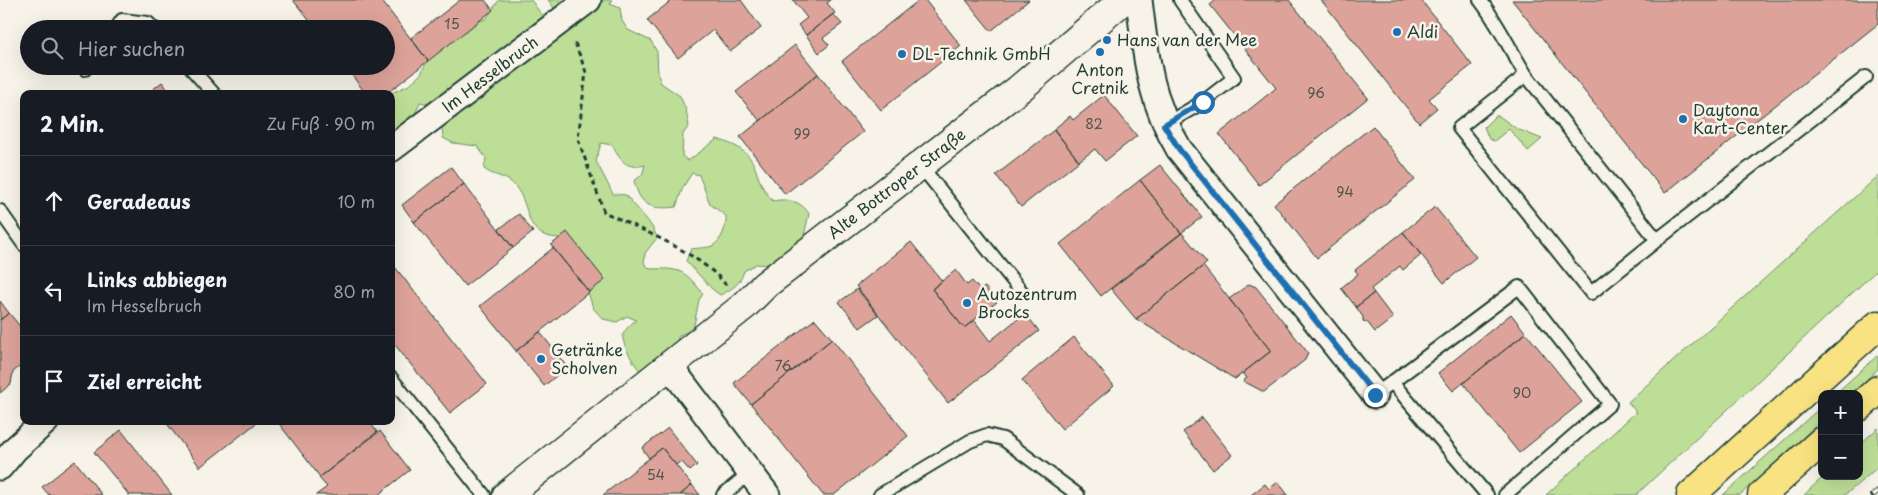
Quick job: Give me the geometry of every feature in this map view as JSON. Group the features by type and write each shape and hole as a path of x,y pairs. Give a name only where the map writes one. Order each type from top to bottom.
{"main road":[{"path":"1691,495 1878,325"},
{"path":"1863,403 1878,390"},
{"path":"1762,495 1818,445"}],"street":[{"name":"Im Hesselbruch","path":"395,146 588,0"},
{"name":"Alte Bottroper Straße","path":"507,495 744,306 766,286 1019,89 1123,0"},
{"path":"1139,0 1154,99 1164,125 1179,149 1383,389"},
{"path":"669,366 767,495"},
{"path":"0,467 42,425"}],"lane":[{"path":"1164,125 1203,102 1234,78 1180,0"},
{"path":"1480,0 1494,19 1508,48 1526,75 1657,240"},
{"path":"197,75 210,90"},
{"path":"1526,75 1460,128 1591,293 1866,77"},
{"path":"920,165 1022,292"},
{"path":"0,211 20,239"},
{"path":"1487,495 1383,389 1519,286 1610,404 1505,495"},
{"path":"395,383 484,495"},
{"path":"880,495 970,441 987,436 1004,439 1078,495"},
{"path":"723,495 750,473"}],"path":[{"path":"565,17 586,72 578,139 604,212 671,244 718,275 744,306"}],"green space":[{"path":"499,0 531,0 541,14 549,16 554,8 548,0 612,0 610,4 620,8 622,21 628,30 651,41 657,52 658,74 661,83 680,96 686,110 689,126 683,134 682,156 688,161 717,139 733,145 750,158 765,191 773,201 784,200 798,203 809,214 802,244 773,265 756,264 744,271 735,286 720,295 686,261 691,249 710,247 716,244 726,224 726,216 710,204 699,175 692,173 683,187 676,207 653,207 643,201 634,181 642,175 645,165 628,165 621,159 612,145 601,143 596,161 613,194 626,195 648,221 657,238 645,253 644,263 650,269 668,269 681,272 703,294 699,300 693,330 679,335 676,344 643,374 630,356 623,339 625,331 636,320 627,316 617,322 603,319 593,308 584,279 560,238 539,233 530,220 521,195 515,186 508,180 484,169 486,158 477,146 453,143 443,138 441,117 437,106 420,102 411,125 395,132 395,91 409,85 421,74 436,41 472,23 486,19"},
{"path":"1495,116 1499,116 1517,129 1542,139 1528,151 1509,129 1494,141 1489,139 1484,127"},
{"path":"1878,176 1878,269 1636,495 1546,495 1636,412 1628,402"},
{"path":"1878,355 1878,369 1855,390 1839,390"},
{"path":"1818,410 1818,424 1740,495 1723,495"},
{"path":"1878,428 1878,467 1863,480 1863,441"},
{"path":"1820,480 1863,480 1845,495 1804,495"}],"building":[{"path":"293,0 381,0 428,61 391,90 363,90 352,75 395,75 395,20 309,20"},
{"path":"460,0 485,0 493,10 428,61 411,38"},
{"path":"672,0 741,0 761,28 730,52 713,30 678,58 647,20"},
{"path":"793,0 831,0 827,3 835,13 806,35 798,25 807,18"},
{"name":"DL-Technik GmbH","path":"919,0 925,0 961,46 881,110 842,61"},
{"path":"966,0 1029,0 991,31"},
{"path":"1216,0 1289,0 1368,98 1259,185 1219,134 1276,88 1210,5"},
{"name":"Aldi","path":"1321,0 1421,0 1472,65 1429,99 1437,108 1419,123"},
{"name":"Daytona Kart-Center","path":"1512,0 1878,0 1878,24 1665,193"},
{"path":"833,14 842,24 823,38 829,45 819,53 806,35"},
{"path":"795,45 818,74 760,121 736,92"},
{"path":"818,74 863,132 785,194 740,137"},
{"path":"162,82 168,90 152,90"},
{"path":"1104,95 1137,136 1105,161 1095,149 1079,161 1054,129 1070,116 1073,120"},
{"path":"1373,126 1415,180 1317,258 1274,204"},
{"path":"1054,130 1079,161 1021,207 996,175"},
{"path":"1160,165 1202,217 1181,233 1140,180"},
{"path":"451,167 464,184 414,222 402,205"},
{"path":"1140,180 1181,233 1101,296 1060,244"},
{"path":"464,184 513,248 465,286 414,222"},
{"path":"1435,207 1476,257 1444,283 1403,232"},
{"path":"519,214 533,232 513,248 499,229"},
{"path":"567,232 605,280 589,292 551,245"},
{"path":"1403,232 1421,255 1403,270 1400,266 1371,289 1374,293 1356,307 1341,288 1358,274 1355,270"},
{"path":"1182,233 1207,263 1136,319 1111,289"},
{"path":"911,242 942,281 932,289 964,328 974,320 990,341 1025,313 1039,331 948,403 856,286"},
{"path":"553,248 589,292 516,351 480,306"},
{"path":"1203,266 1271,351 1235,379 1136,319"},
{"path":"395,267 487,384 450,413 395,345"},
{"path":"956,270 967,285 972,281 980,290 985,287 997,302 964,328 932,289"},
{"path":"1249,284 1256,287 1308,353 1305,360 1264,392 1243,381 1247,378 1243,373 1271,351 1229,299"},
{"path":"857,289 878,315 860,328 839,302"},
{"path":"1374,293 1393,318 1375,332 1367,322 1363,321 1363,317 1356,307"},
{"path":"0,301 9,313 0,320"},
{"path":"9,313 20,326 20,366 13,372 11,384 0,393 0,320"},
{"path":"1511,314 1526,333 1453,391 1438,373"},
{"path":"815,319 832,339 751,404 734,383"},
{"name":"Getränke Scholven","path":"540,332 567,367 544,386 516,351"},
{"path":"1526,333 1582,402 1519,453 1463,383"},
{"path":"1074,337 1114,386 1062,429 1022,380"},
{"path":"832,339 908,436 834,495 823,495 751,404"},
{"path":"1202,417 1232,455 1213,470 1183,432"},
{"path":"168,425 254,425 200,467"},
{"path":"280,425 372,425 377,432 320,477"},
{"path":"668,428 697,465 690,471 681,461 676,465 662,448 649,458 642,448"},
{"path":"121,430 172,495 129,495 94,452"},
{"path":"380,431 410,470 378,495 316,495 327,487 319,478"},
{"path":"662,448 692,485 680,495 603,495"},
{"path":"75,461 102,495 49,495 42,487"},
{"path":"1278,482 1288,495 1251,495 1265,484 1269,489"},
{"path":"692,485 700,495 680,495"}],"railway":[{"path":"1873,495 1878,491"}],"place":[{"name":"Aldi","path":"1397,32"},
{"name":"Hans van der Mee","path":"1107,40"},
{"name":"Anton Cretnik","path":"1100,52"},
{"name":"DL-Technik GmbH","path":"902,54"},
{"name":"Daytona Kart-Center","path":"1683,119"},
{"name":"Autozentrum Brocks","path":"967,303"},
{"name":"Getränke Scholven","path":"541,359"}],"route":[{"path":"1203,102 1164,125 1179,149 1375,395"}]}
